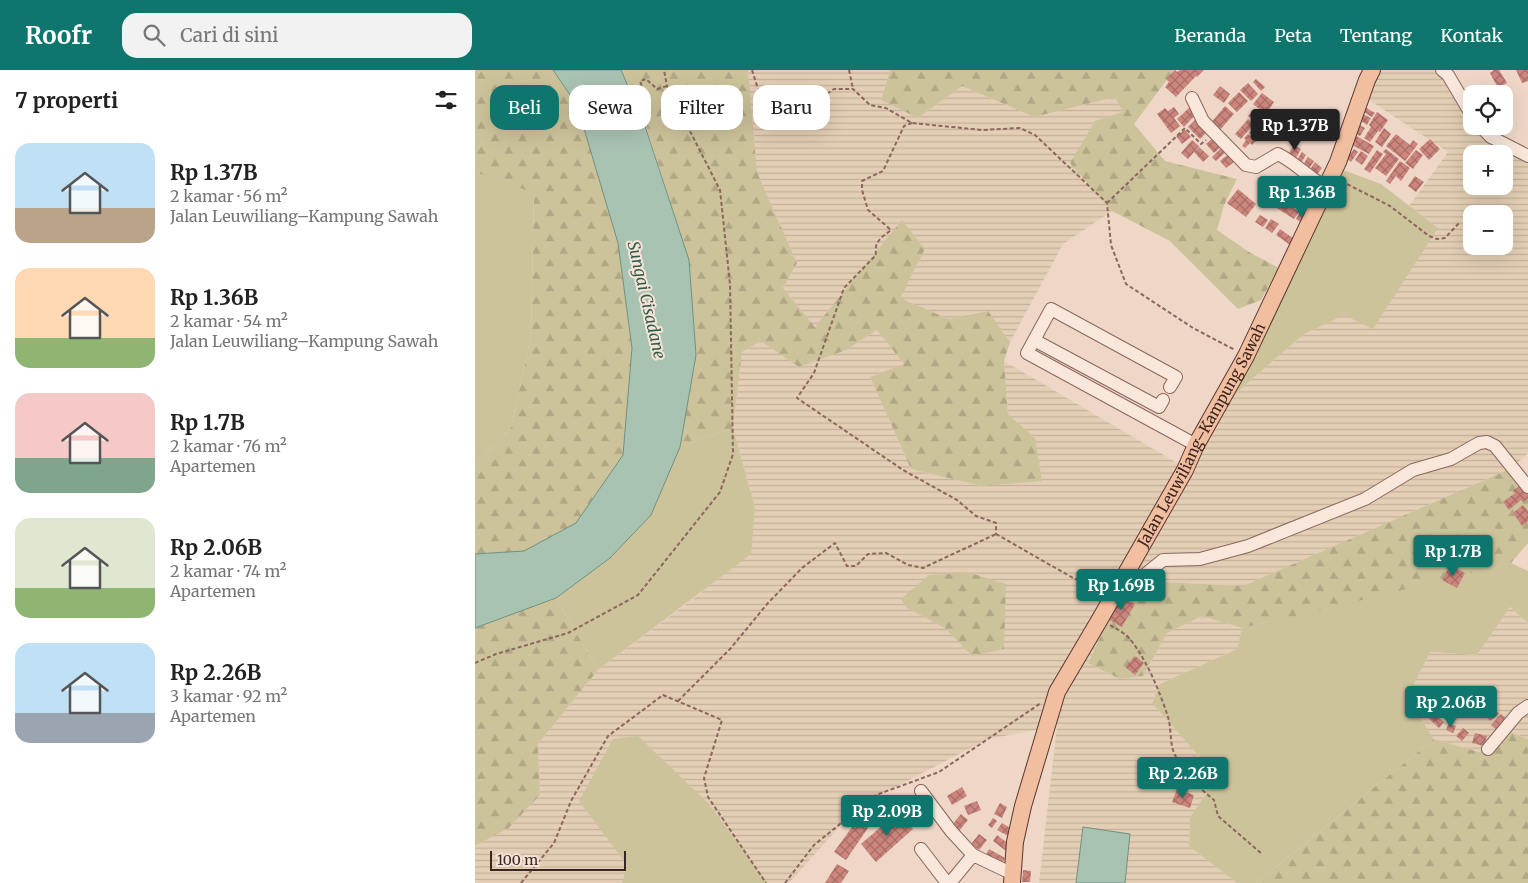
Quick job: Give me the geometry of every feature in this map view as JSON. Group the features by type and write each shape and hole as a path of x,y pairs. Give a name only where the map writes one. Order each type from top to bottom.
{"main road":[{"name":"Jalan Leuwiliang–Kampung Sawah","path":"1013,878 1015,842 1023,806 1057,692 1185,470 1196,445 1245,356 1339,162 1372,70"}],"street":[{"path":"1442,70 1448,75 1463,100"},
{"path":"1192,98 1203,121 1246,165 1256,168 1278,154 1326,187"},
{"path":"1488,135 1528,156"},
{"path":"1170,387 1176,377 1051,309 1027,353 1196,445"},
{"path":"1034,340 1159,408 1163,400"},
{"path":"1117,589 1136,582 1163,560 1199,559 1248,546 1365,499 1413,470 1451,459 1479,443 1487,442 1495,446 1528,487"},
{"path":"1488,749 1518,713 1528,706"},
{"path":"921,791 951,831 973,855 1013,878"},
{"path":"921,849 949,883 973,855"}],"path":[{"path":"664,70 667,85"},
{"path":"752,70 764,108 797,115 834,89 853,89"},
{"path":"849,70 853,89 870,105 886,108 912,123 982,130 1020,128 1035,134 1107,203 1111,245 1126,284 1193,328 1245,356"},
{"path":"641,85 640,81 646,79 657,90 661,88"},
{"path":"912,123 904,126 883,170 862,181 868,210 891,230 878,241 875,246 876,255 844,288 814,373 797,398 903,470 957,500 976,516 996,523 997,534"},
{"path":"1107,203 1185,128 1201,144 1213,133"},
{"path":"475,663 496,654 568,633 638,595 720,492 733,454 730,284 720,190 689,130"},
{"path":"1339,162 1345,183 1390,206 1429,236 1437,239 1445,238 1459,223"},
{"path":"997,534 1073,578 1117,589"},
{"path":"677,701 730,650 768,603 802,568 835,543 847,566 857,566 868,554 886,553 909,565 923,568 997,534"},
{"path":"1100,619 1129,639 1148,668 1168,717 1173,750 1182,766 1201,790 1214,800 1218,816 1262,854"},
{"path":"521,883 554,843 571,801 608,736 663,695 722,720 704,778 709,798 766,883"}],"shaded area":[{"path":"748,70 890,70 881,99 918,118 962,86 1034,117 1115,97 1124,112 1070,163 1112,211 1063,244 1010,342 987,311 949,319 899,298 925,249 815,327 783,288 797,263 757,172 753,130 830,130 830,85 753,85 753,127"},
{"path":"1376,70 1437,70 1463,98 1463,135 1503,135 1528,153 1528,453 1512,468 1243,586 1128,580 1088,662 1120,679 1143,676 1167,633 1202,616 1242,628 1237,649 1160,684 1152,702 1218,777 1190,817 1189,846 1237,883 1039,883 1057,726 988,739 857,807 789,883 475,883 475,846 509,828 540,795 538,744 598,670 701,593 755,508 733,428 742,352 761,341 846,350 877,330 905,365 870,377 911,469 982,486 1035,438 1008,414 1004,361 1184,467 1216,410 1304,334 1344,314 1437,227 1409,206 1448,152 1363,96"},
{"path":"1510,607 1528,623 1528,739 1508,731 1479,752 1434,739 1406,698 1430,652 1477,655"}],"green space":[{"path":"475,70 553,70 569,93 569,130 584,130 618,243 632,348 623,455 576,523 524,551 475,554 475,466 511,428 531,336 534,193 475,172"},
{"path":"621,70 748,70 757,172 797,263 783,288 815,327 902,220 925,249 900,298 949,319 988,311 1010,342 1004,361 1008,414 1035,438 1042,481 982,486 911,469 870,377 904,364 877,330 846,350 799,367 761,341 742,352 733,428 680,447 696,355 689,260 647,130 651,130 651,85 628,85"},
{"path":"890,70 1174,70 1134,124 1165,161 1237,179 1224,205 1217,230 1249,252 1279,268 1261,300 1238,309 1170,241 1112,211 1070,163 1095,121 1123,112 1115,97 1034,117 962,86 918,118 881,100"},
{"path":"1338,168 1381,184 1438,228 1373,329 1344,315 1304,334 1216,410"},
{"path":"475,172 534,192 531,336 511,428 475,466"},
{"path":"733,428 755,508 751,554 598,670 556,598 610,558 651,515 680,447"},
{"path":"1512,468 1528,494 1528,543 1511,563 1242,628 1202,616 1167,633 1143,676 1120,679 1088,663 1127,580 1243,586"},
{"path":"1511,563 1528,571 1528,623 1510,607 1477,655 1430,652 1407,698 1434,739 1256,883 1237,883 1189,846 1190,817 1218,777 1152,703 1160,684 1237,649 1242,628"},
{"path":"970,573 1006,584 1004,649 972,656 945,628 907,608 901,599 929,575"},
{"path":"556,598 598,670 538,744 540,795 509,828 475,846 475,628"},
{"path":"1508,731 1528,739 1528,883 1256,883 1434,739 1479,752"},
{"path":"638,736 707,802 768,883 622,883 627,865 579,801 613,739"}],"water":[{"path":"553,70 621,70 628,85 569,85 569,93"},
{"name":"Sungai Cisadane","path":"584,130 646,130 689,260 696,355 680,447 651,515 610,558 556,598 475,628 475,554 524,551 576,523 623,455 632,348 618,243"},
{"path":"1083,827 1130,834 1125,883 1076,883"}],"building":[{"path":"1175,70 1177,72 1180,70 1204,70 1176,97 1165,87 1169,82 1166,79"},
{"path":"1494,70 1499,70 1507,83 1496,85 1490,73"},
{"path":"1516,70 1528,70 1528,81 1522,83"},
{"path":"1256,79 1265,87 1261,91 1253,82"},
{"path":"1248,83 1258,94 1251,101 1240,90"},
{"path":"1220,86 1230,94 1224,103 1213,95"},
{"path":"1239,92 1248,101 1237,112 1228,103"},
{"path":"1262,93 1274,102 1266,114 1253,104"},
{"path":"1225,106 1234,114 1219,131 1210,124"},
{"path":"1174,107 1179,114 1174,118 1180,126 1171,133 1157,114 1165,108 1168,111"},
{"path":"1190,107 1197,113 1184,127 1177,119"},
{"path":"1365,107 1375,113 1372,117 1362,111"},
{"path":"1254,110 1262,117 1256,123 1248,116"},
{"path":"1377,112 1388,120 1370,142 1364,138"},
{"path":"1267,113 1276,121 1273,125 1264,117"},
{"path":"1361,113 1371,118 1367,125 1358,119"},
{"path":"1262,118 1272,127 1259,141 1249,133"},
{"path":"1196,119 1208,131 1200,139 1188,127"},
{"path":"1248,119 1254,124 1241,139 1235,134"},
{"path":"1280,124 1288,131 1281,140 1273,133"},
{"path":"1358,124 1365,128 1360,136 1353,132"},
{"path":"1384,128 1391,134 1382,147 1375,142"},
{"path":"1185,130 1191,137 1182,144 1176,136"},
{"path":"1248,134 1256,141 1252,145 1250,143 1245,148 1242,146 1246,140 1244,138"},
{"path":"1353,134 1374,146 1369,154 1348,143"},
{"path":"1396,134 1410,145 1413,140 1418,144 1405,161 1386,146"},
{"path":"1215,136 1223,145 1214,153 1206,144"},
{"path":"1430,139 1440,149 1429,160 1419,149"},
{"path":"1192,140 1199,146 1188,159 1181,153"},
{"path":"1224,145 1229,149 1216,161 1212,157"},
{"path":"1294,145 1301,149 1296,158 1289,153"},
{"path":"1199,147 1209,156 1203,162 1194,152"},
{"path":"1354,149 1358,152 1351,162 1347,159"},
{"path":"1386,149 1399,159 1386,176 1375,168 1386,154 1383,152"},
{"path":"1377,150 1383,154 1370,173 1364,169"},
{"path":"1416,150 1423,155 1413,169 1405,163"},
{"path":"1232,151 1238,159 1226,168 1220,161"},
{"path":"1361,151 1368,156 1362,165 1355,160"},
{"path":"1302,152 1306,155 1301,163 1297,160"},
{"path":"1308,157 1314,161 1308,170 1302,166"},
{"path":"1400,161 1410,168 1401,181 1396,176 1390,184 1386,181"},
{"path":"1315,162 1322,168 1316,176 1309,171"},
{"path":"1415,176 1424,182 1416,192 1408,186"},
{"path":"1238,189 1256,204 1246,217 1227,203"},
{"path":"1280,199 1299,212 1294,219 1275,207"},
{"path":"1300,212 1308,217 1303,224 1296,219"},
{"path":"1260,215 1268,220 1263,227 1255,222"},
{"path":"1271,219 1279,224 1272,233 1265,228"},
{"path":"1280,229 1297,241 1293,247 1276,235"},
{"path":"1522,484 1528,492 1528,498 1523,502 1521,500 1509,510 1503,502 1515,493 1513,491"},
{"path":"1523,505 1528,511 1528,521 1522,526 1513,513"},
{"path":"1450,565 1465,573 1457,588 1442,580"},
{"path":"1119,595 1135,604 1122,627 1106,618"},
{"path":"1135,656 1144,663 1135,675 1125,667"},
{"path":"1416,691 1429,699 1425,706 1412,698"},
{"path":"1493,707 1499,714 1490,721 1484,714"},
{"path":"1431,711 1444,722 1439,728 1426,716"},
{"path":"1501,714 1509,722 1500,733 1491,725"},
{"path":"1449,723 1456,726 1453,733 1446,730"},
{"path":"1463,728 1469,733 1462,741 1456,736"},
{"path":"1475,733 1487,736 1484,746 1472,743"},
{"path":"1194,756 1203,764 1193,775 1184,767"},
{"path":"962,787 967,796 952,805 947,796"},
{"path":"1177,789 1194,795 1190,808 1172,802"},
{"path":"977,801 981,810 968,815 964,806"},
{"path":"1000,803 1007,807 1002,818 994,814"},
{"path":"898,812 913,829 876,862 861,844"},
{"path":"961,814 968,820 959,831 952,825"},
{"path":"993,818 997,821 992,828 988,825"},
{"path":"857,820 868,828 846,860 834,852"},
{"path":"1002,823 1012,829 1008,836 997,830"},
{"path":"979,834 987,840 979,850 971,844"},
{"path":"997,835 1010,845 1006,851 993,841"},
{"path":"989,849 1005,858 1002,864 986,855"},
{"path":"837,864 849,871 841,883 825,883"},
{"path":"1023,870 1031,871 1030,882 1022,882"}]}
